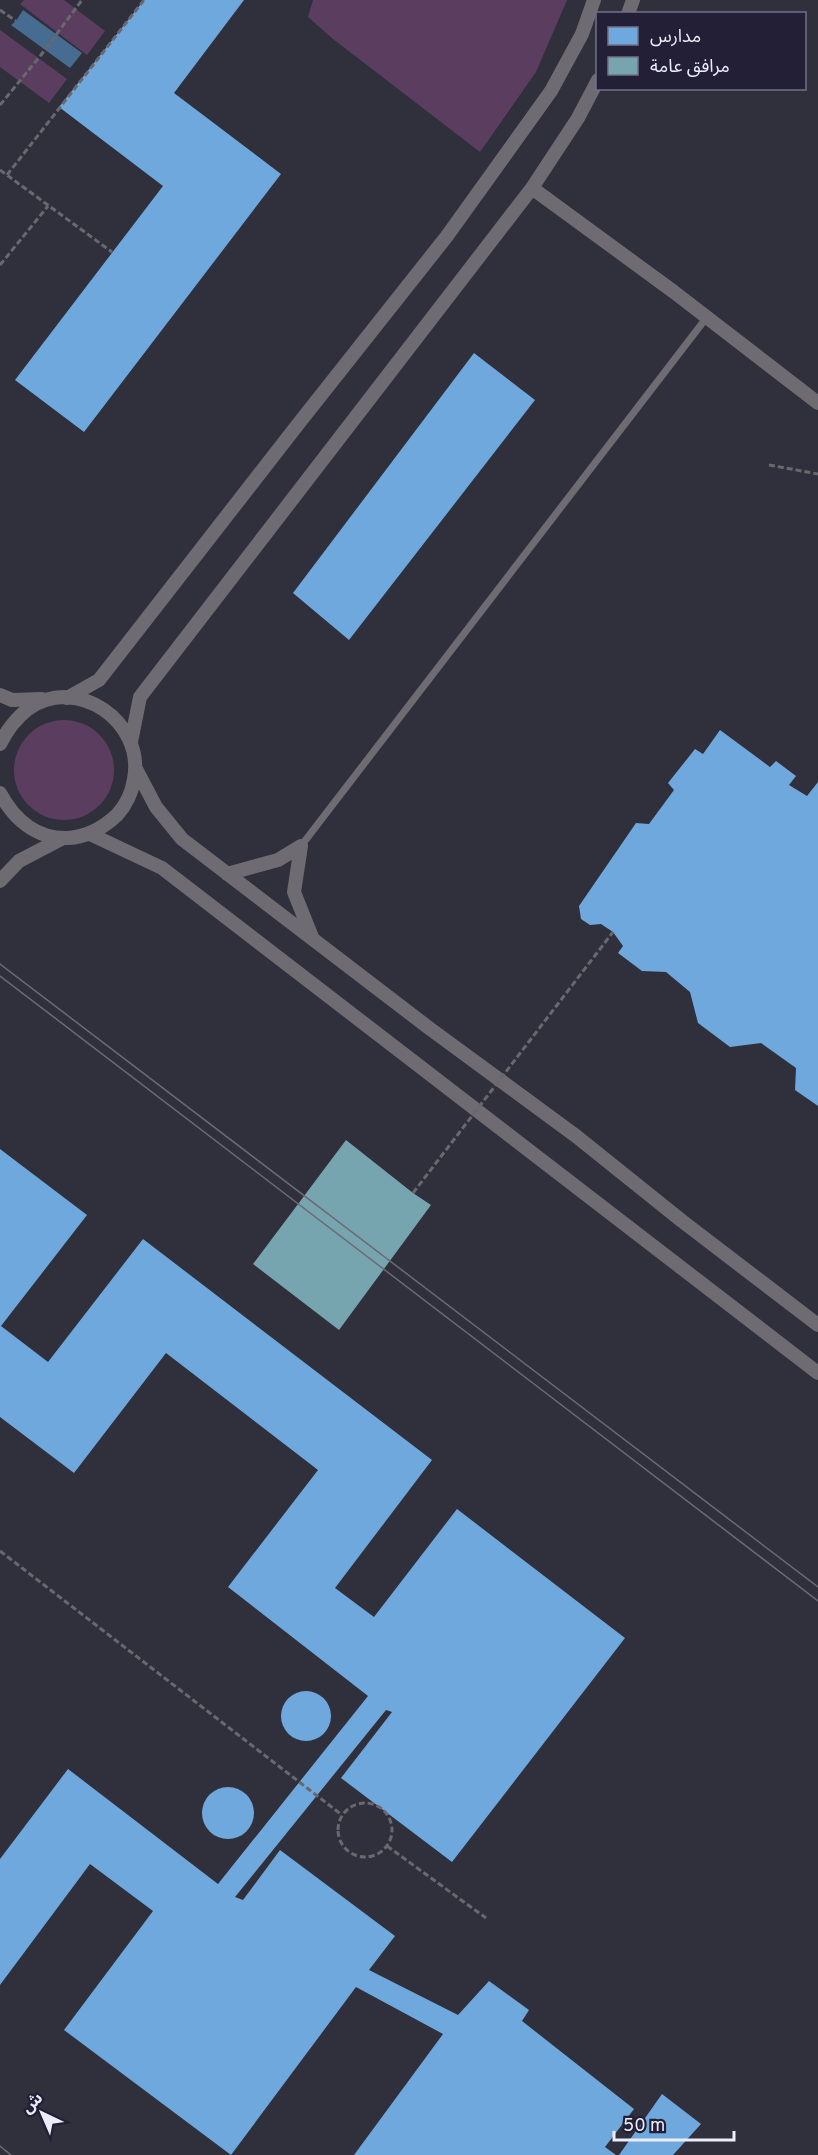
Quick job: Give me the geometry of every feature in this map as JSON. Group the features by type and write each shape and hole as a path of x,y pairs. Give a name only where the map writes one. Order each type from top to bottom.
{"street":[{"path":"67,698 99,680 298,423 447,236 551,91 582,34 594,0"},
{"path":"131,742 140,697 532,188 578,118 596,82"},
{"path":"532,188 707,317 818,403"},
{"path":"0,695 12,700 67,698 88,701 106,710 121,724 131,742 136,769 132,790 123,808 108,824 90,834 63,838 19,861 0,881"},
{"path":"0,744 12,723 30,708 53,699"},
{"path":"136,769 156,807 182,839 576,1136 818,1325"},
{"path":"0,793 10,810 24,825 43,834 63,838"},
{"path":"90,834 162,868 818,1373"},
{"path":"227,874 278,860 301,846"},
{"path":"301,846 294,892 313,939"}],"lane":[{"path":"301,846 707,317"}],"path":[{"path":"0,105 81,0"},
{"path":"7,175 144,0"},
{"path":"0,10 16,21"},
{"path":"0,170 112,252"},
{"path":"0,265 48,205"},
{"path":"769,465 818,474"},
{"path":"413,1193 613,932"},
{"path":"0,1551 342,1815"},
{"path":"356,1804 374,1804 382,1808 392,1824 393,1833 387,1846 378,1854 369,1857 352,1854 340,1841 338,1833 342,1815 356,1804"},
{"path":"387,1846 486,1918"}],"shaded area":[{"path":"24,0 64,0 105,31 87,55 20,4"},
{"path":"313,0 567,0 536,72 480,152 333,39 308,17"},
{"path":"0,30 67,79 49,103 0,67"},
{"path":"64,720 83,724 99,735 110,751 114,770 110,789 99,805 83,816 64,820 45,816 29,805 18,789 14,770 18,751 29,735 45,724"}],"water":[{"path":"23,10 82,53 70,68 11,25"}],"building: مدارس":[{"path":"144,0 244,0 174,93 281,174 84,432 15,380 163,186 59,107"},
{"path":"474,353 535,400 349,640 293,593"},
{"path":"720,730 770,767 776,761 796,776 789,785 807,796 818,782 818,1106 795,1090 796,1068 761,1043 730,1047 698,1023 690,992 666,972 642,971 618,953 623,946 613,932 601,924 590,925 581,919 579,906 636,823 649,824 674,790 668,783 695,749 703,754"},
{"path":"0,1149 87,1215 1,1326 48,1362 143,1239 432,1460 335,1588 374,1617 457,1509 625,1638 452,1862 341,1778 392,1712 386,1710 235,1897 243,1900 280,1850 395,1936 369,1970 458,2015 489,1981 529,2010 522,2021 634,2109 605,2147 616,2155 354,2155 443,2034 356,1987 231,2155 64,2030 153,1911 90,1864 0,1985 0,1859 68,1769 218,1884 368,1696 228,1587 318,1470 166,1353 74,1473 0,1417"},
{"path":"301,1691 311,1691 324,1698 331,1711 331,1721 324,1734 311,1741 301,1741 292,1737 285,1730 281,1721 281,1711 285,1702 292,1695"},
{"path":"223,1787 233,1787 247,1794 254,1813 247,1832 233,1839 223,1839 213,1835 206,1828 202,1818 202,1808 206,1798 213,1791"},
{"path":"662,2094 701,2124 673,2155 619,2155"}],"building: مرافق عامة":[{"path":"346,1140 431,1205 339,1330 253,1264"}],"tram line":[{"path":"0,964 818,1587"},
{"path":"0,976 818,1601"},
{"path":"0,2146 11,2155"}]}
